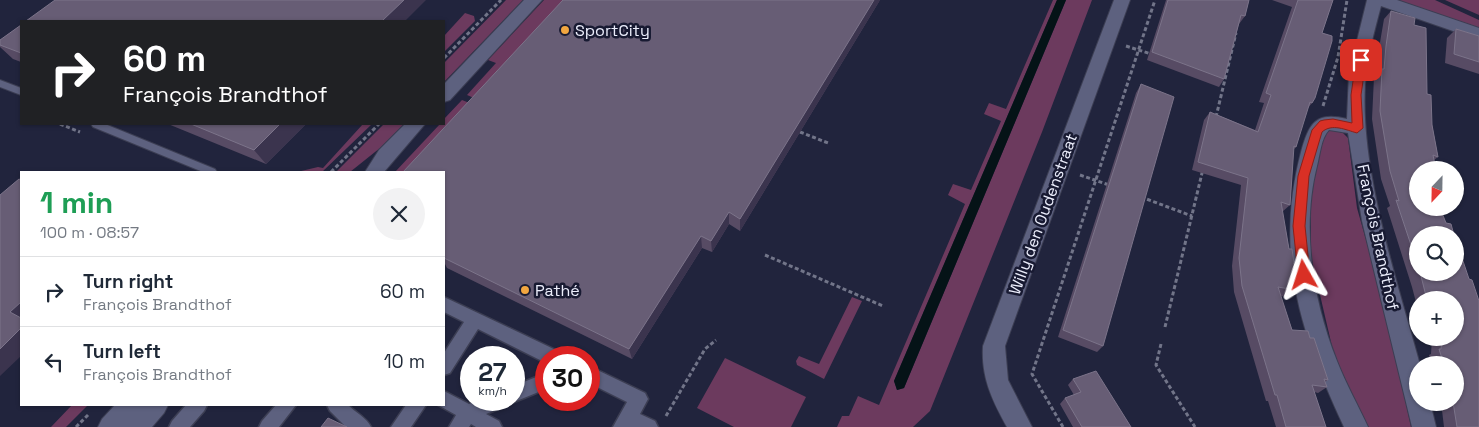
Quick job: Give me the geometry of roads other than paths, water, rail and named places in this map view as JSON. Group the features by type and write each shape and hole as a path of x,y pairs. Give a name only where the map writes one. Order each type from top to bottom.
{"street":[{"path":"445,94 534,0"},
{"name":"Willy den Oudenstraat","path":"1020,427 996,384 993,362 994,346 1122,0"},
{"name":"François Brandthof","path":"1375,0 1358,76 1356,95 1357,128 1370,211 1409,366"},
{"path":"1380,0 1479,34"},
{"path":"1356,427 1323,354 1304,275 1299,226 1303,176 1317,130 1324,124 1333,123 1357,128"},
{"path":"375,171 386,155 415,125"},
{"path":"359,171 368,164 386,155"},
{"path":"445,305 535,349"},
{"path":"445,365 475,320"},
{"path":"600,380 639,399 625,422 656,423"},
{"path":"445,400 493,427"},
{"path":"110,427 130,406"},
{"path":"136,427 155,406"},
{"path":"178,427 197,406"},
{"path":"268,427 286,406"},
{"path":"337,406 352,421 362,427"},
{"path":"400,427 416,406"},
{"name":"François Brandthof","path":"1420,411 1424,427"},
{"path":"458,427 469,412"}],"lane":[{"path":"0,83 20,92"},
{"path":"98,125 210,171"}],"place":[{"name":"SportCity","path":"565,30"},
{"name":"Pathé","path":"525,290"}]}
